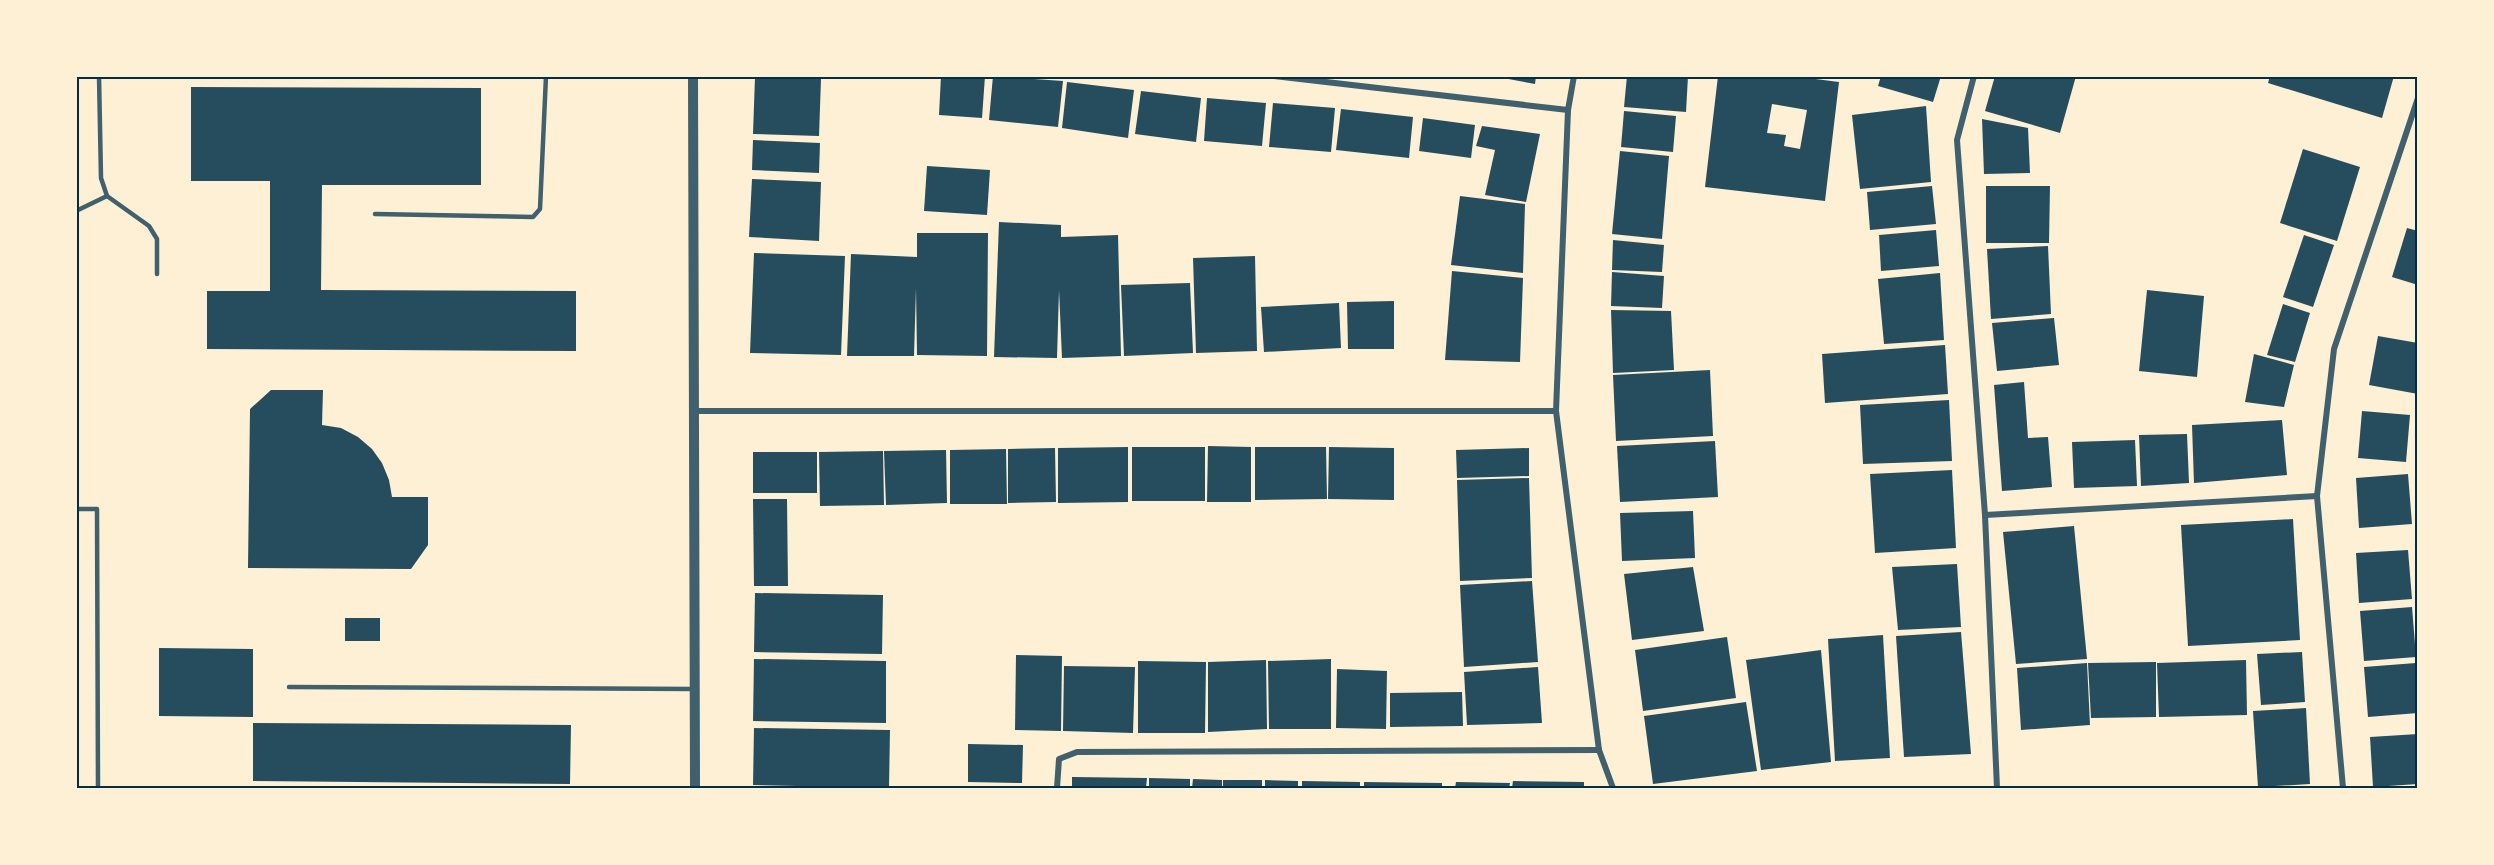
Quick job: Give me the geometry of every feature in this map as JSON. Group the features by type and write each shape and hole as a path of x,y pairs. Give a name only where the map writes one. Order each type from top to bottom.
{"street":[{"path":"693,76 695,789"},
{"path":"1274,76 1568,110"},
{"path":"1574,76 1568,110 1556,411 1599,750 1613,789"},
{"path":"1974,76 1957,140 1985,514 1997,789"},
{"path":"2343,789 2317,496 2334,349 2418,98"},
{"path":"693,411 1556,411"},
{"path":"1985,514 2317,496"},
{"path":"1057,789 1059,759 1077,752 1599,750"}],"lane":[{"path":"99,76 101,178 107,196 150,226 158,239 157,274"},
{"path":"375,214 532,218 540,209 546,76"},
{"path":"76,212 107,196"},
{"path":"76,509 97,508 98,789"},
{"path":"289,687 694,689"}],"building":[{"path":"941,76 985,76 982,118 939,115"},
{"path":"993,76 1063,81 1058,127 989,120"},
{"path":"1492,76 1536,76 1535,84"},
{"path":"1627,76 1688,76 1686,112 1624,107"},
{"path":"1718,76 1792,76 1839,82 1825,201 1705,187","holes":["1772,104 1807,110 1800,149 1784,146 1786,135 1767,133"]},
{"path":"1881,76 1941,76 1933,102 1878,86"},
{"path":"1995,76 2076,76 2060,133 1985,111"},
{"path":"2270,76 2394,76 2382,118 2268,83"},
{"path":"755,77 821,79 819,136 753,134"},
{"path":"1067,82 1134,90 1128,138 1062,128"},
{"path":"191,87 481,88 481,185 322,185 321,290 576,291 576,351 207,349 207,291 270,291 270,181 191,181"},
{"path":"1141,91 1201,98 1196,142 1135,134"},
{"path":"1207,98 1266,103 1262,146 1204,141"},
{"path":"1273,103 1335,108 1331,152 1269,147"},
{"path":"1926,106 1931,182 1860,189 1852,115"},
{"path":"1341,109 1413,117 1409,158 1336,150"},
{"path":"1624,111 1676,116 1673,152 1621,147"},
{"path":"1423,118 1475,125 1471,158 1419,151"},
{"path":"1982,119 2028,128 2030,173 1984,174"},
{"path":"1482,126 1540,134 1526,202 1485,195 1495,150 1476,146"},
{"path":"753,140 820,143 819,173 752,170"},
{"path":"2303,149 2360,167 2337,241 2280,223"},
{"path":"1620,151 1669,156 1662,239 1612,234"},
{"path":"927,166 990,170 987,215 924,211"},
{"path":"752,179 821,182 819,241 749,237"},
{"path":"1932,186 1936,224 1870,230 1867,192"},
{"path":"1986,186 2050,186 2049,243 1986,243"},
{"path":"1460,196 1525,204 1523,273 1451,265"},
{"path":"999,222 1061,225 1061,237 1118,235 1121,356 1062,358 1059,290 1057,358 994,357"},
{"path":"2407,228 2418,231 2418,285 2392,277"},
{"path":"1936,230 1939,266 1881,271 1879,235"},
{"path":"917,233 988,233 987,356 917,355 916,288 914,356 847,356 851,254 917,257"},
{"path":"2304,235 2334,245 2313,307 2283,297"},
{"path":"1613,240 1664,245 1662,272 1612,270"},
{"path":"2048,246 2051,314 1991,319 1987,249"},
{"path":"754,253 845,256 841,355 750,353"},
{"path":"1255,256 1257,351 1196,353 1193,258"},
{"path":"1452,271 1523,278 1520,362 1445,360"},
{"path":"1612,272 1664,276 1662,308 1611,306"},
{"path":"1940,273 1944,340 1884,344 1878,279"},
{"path":"1190,283 1193,353 1124,356 1121,285"},
{"path":"2147,290 2204,296 2197,377 2139,371"},
{"path":"1394,301 1394,349 1348,349 1347,302"},
{"path":"1339,303 1341,348 1264,352 1261,307"},
{"path":"2283,304 2310,313 2295,362 2267,355"},
{"path":"1611,310 1671,311 1674,370 1613,373"},
{"path":"2054,318 2059,365 1997,371 1992,323"},
{"path":"2378,336 2418,343 2418,394 2369,385"},
{"path":"1945,345 1948,394 1825,403 1822,354"},
{"path":"2254,354 2294,365 2284,407 2245,402"},
{"path":"1710,370 1713,436 1616,441 1613,375"},
{"path":"2024,382 2028,438 2048,437 2052,487 2002,491 1994,385"},
{"path":"271,390 323,390 322,425 341,428 358,437 372,449 382,463 389,480 392,497 428,497 428,545 411,569 248,568 250,409"},
{"path":"1949,400 1952,461 1863,464 1860,405"},
{"path":"2362,411 2410,415 2406,462 2358,458"},
{"path":"2282,420 2287,475 2194,483 2192,425"},
{"path":"2187,434 2189,483 2141,486 2139,435"},
{"path":"2135,440 2137,486 2074,488 2072,442"},
{"path":"1715,441 1718,497 1620,502 1617,446"},
{"path":"1208,446 1251,447 1251,502 1207,502"},
{"path":"1128,447 1128,502 1058,503 1058,448"},
{"path":"1132,447 1205,447 1205,501 1132,501"},
{"path":"1255,447 1326,447 1327,499 1255,500"},
{"path":"1329,447 1394,448 1394,500 1328,499"},
{"path":"1055,448 1056,502 1008,503 1008,449"},
{"path":"1529,448 1529,476 1457,478 1456,450"},
{"path":"1006,449 1007,504 950,504 950,450"},
{"path":"946,450 947,503 886,505 884,451"},
{"path":"883,451 884,505 820,506 819,452"},
{"path":"753,452 817,452 817,493 753,493"},
{"path":"1952,470 1956,548 1875,553 1870,474"},
{"path":"2408,474 2412,524 2359,528 2356,478"},
{"path":"1529,478 1532,578 1460,581 1457,480"},
{"path":"753,499 787,499 788,586 754,586"},
{"path":"1693,511 1695,558 1622,561 1620,513"},
{"path":"2293,519 2300,640 2188,646 2181,525"},
{"path":"2074,526 2087,659 2016,664 2003,532"},
{"path":"2408,550 2412,599 2359,603 2356,553"},
{"path":"1957,564 1961,627 1898,630 1892,567"},
{"path":"1693,567 1704,631 1632,640 1624,574"},
{"path":"1532,581 1538,662 1464,667 1460,585"},
{"path":"755,593 883,595 882,654 754,652"},
{"path":"2412,607 2416,657 2364,661 2360,611"},
{"path":"345,618 380,618 380,641 345,641"},
{"path":"1961,632 1971,754 1904,757 1896,636"},
{"path":"1883,635 1890,758 1835,761 1828,639"},
{"path":"1727,637 1736,698 1643,711 1635,650"},
{"path":"159,648 253,649 253,717 159,716"},
{"path":"1821,650 1831,762 1761,770 1746,660"},
{"path":"2302,652 2305,702 2261,705 2257,654"},
{"path":"1016,655 1062,656 1061,731 1015,730"},
{"path":"754,659 886,661 886,723 753,721"},
{"path":"1331,659 1331,729 1269,729 1268,661"},
{"path":"1266,660 1267,729 1208,732 1208,662"},
{"path":"2246,660 2247,715 2159,717 2157,663"},
{"path":"1138,661 1206,662 1205,733 1138,733"},
{"path":"2156,662 2156,717 2091,718 2088,663"},
{"path":"2087,663 2090,725 2021,730 2017,668"},
{"path":"2416,663 2418,713 2368,717 2364,667"},
{"path":"1064,666 1135,667 1133,733 1063,731"},
{"path":"1538,667 1542,723 1467,725 1464,672"},
{"path":"1337,669 1387,671 1386,729 1336,728"},
{"path":"1462,692 1463,726 1390,727 1390,693"},
{"path":"1746,702 1757,771 1653,784 1644,716"},
{"path":"2306,708 2310,784 2258,787 2253,711"},
{"path":"253,723 571,725 570,784 253,781"},
{"path":"754,728 890,730 889,788 753,785"},
{"path":"2418,734 2418,784 2373,787 2370,737"},
{"path":"968,744 1023,745 1022,783 968,782"},
{"path":"1072,777 1147,778 1146,788 1072,788"},
{"path":"1149,778 1190,779 1190,788 1149,788"},
{"path":"1193,779 1222,780 1222,788 1192,788"},
{"path":"1223,780 1262,780 1262,788 1223,788"},
{"path":"1265,780 1298,781 1298,788 1265,788"},
{"path":"1302,781 1360,782 1360,788 1302,788"},
{"path":"1513,781 1584,782 1584,788 1512,788"},
{"path":"1364,782 1442,783 1442,788 1364,788"},
{"path":"1456,782 1510,783 1509,788 1455,788"}]}
